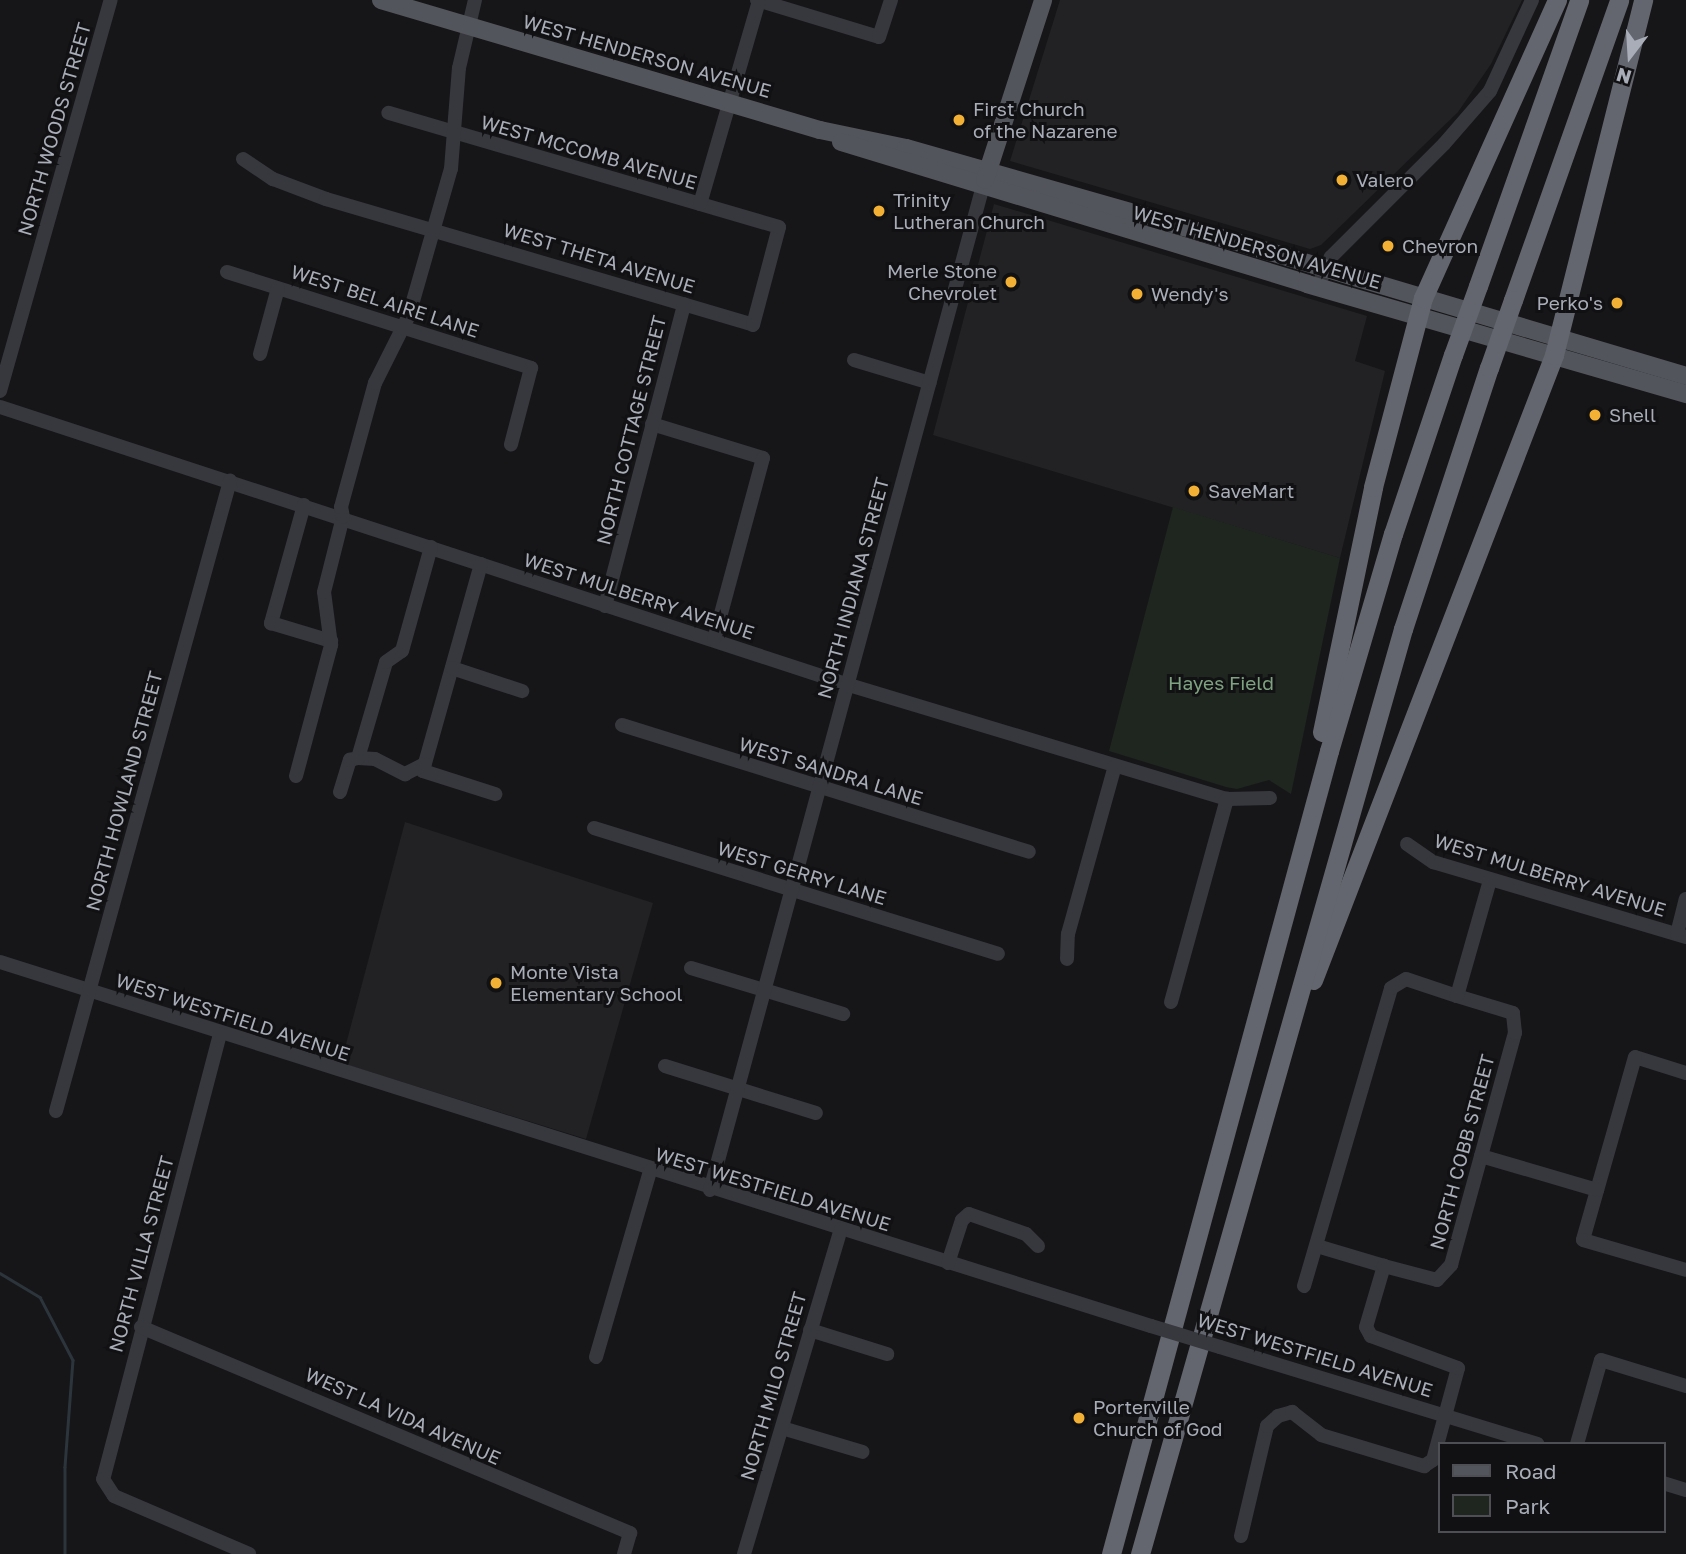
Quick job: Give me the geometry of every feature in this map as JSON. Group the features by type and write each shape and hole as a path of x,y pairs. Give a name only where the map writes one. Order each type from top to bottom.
{"highway":[{"path":"1275,952 1357,562 1420,307 1557,0"},
{"path":"1111,1554 1371,604 1453,355 1579,0"},
{"path":"1140,1554 1267,1099 1418,582 1489,368 1619,0"},
{"path":"1267,1099 1557,347 1643,0"}],"main road":[{"name":"WEST HENDERSON AVENUE","path":"381,0 820,130 839,141 1140,216 1288,257 1324,268 1420,307"},
{"name":"NORTH INDIANA STREET","path":"986,178 1042,0"},
{"name":"WEST HENDERSON AVENUE","path":"986,178 1073,214 1317,288 1420,307 1557,347 1686,376"},
{"path":"1073,214 1126,222 1139,221 1140,216"},
{"path":"1176,245 1199,240 1272,259 1288,257"},
{"name":"WEST HENDERSON AVENUE","path":"1557,347 1686,394"}],"street":[{"name":"NORTH WOODS STREET","path":"0,391 111,0"},
{"path":"296,776 331,641 324,592 343,517 341,507 375,383 404,328 434,229 457,133 458,81 475,0"},
{"path":"699,204 758,0 879,37 891,0"},
{"path":"1317,288 1324,268 1490,91 1532,0"},
{"name":"WEST MCCOMB AVENUE","path":"388,113 779,227 753,325"},
{"name":"WEST THETA AVENUE","path":"243,159 299,190 401,223 434,229 753,325"},
{"name":"NORTH INDIANA STREET","path":"710,1190 986,178"},
{"name":"WEST BEL AIRE LANE","path":"227,272 531,368 511,443"},
{"path":"260,354 278,288"},
{"name":"NORTH COTTAGE STREET","path":"604,606 684,304"},
{"path":"854,360 930,383"},
{"name":"WEST MULBERRY AVENUE","path":"0,407 343,517 604,606 849,685 1227,799 1270,798"},
{"path":"652,424 763,458 714,640"},
{"name":"NORTH HOWLAND STREET","path":"56,1111 230,481"},
{"path":"304,505 271,623 331,641"},
{"path":"358,758 386,662 402,651 430,547"},
{"path":"424,767 481,564"},
{"path":"452,668 522,691"},
{"name":"WEST SANDRA LANE","path":"622,725 1028,852"},
{"path":"340,792 350,761 358,758 375,759 405,774 424,767 495,794"},
{"path":"1067,959 1068,934 1115,766"},
{"path":"1171,1002 1227,799"},
{"name":"WEST GERRY LANE","path":"594,828 998,954"},
{"name":"WEST MULBERRY AVENUE","path":"1407,844 1433,862 1681,935"},
{"path":"1304,1286 1391,988 1406,979 1457,996 1490,880"},
{"path":"1681,935 1686,899"},
{"name":"WEST WESTFIELD AVENUE","path":"0,962 710,1190 1532,1442"},
{"path":"691,968 843,1014"},
{"name":"NORTH COBB STREET","path":"1384,1266 1428,1279 1443,1277 1451,1265 1481,1156 1516,1017 1508,1010 1457,996"},
{"name":"NORTH VILLA STREET","path":"220,1034 141,1328 104,1486 114,1496 248,1554"},
{"path":"1685,1267 1583,1240 1635,1057 1686,1073"},
{"path":"665,1066 816,1113"},
{"path":"1481,1156 1597,1190"},
{"path":"596,1357 650,1171"},
{"path":"948,1263 961,1220 970,1214 1026,1234 1038,1246"},
{"name":"NORTH MILO STREET","path":"744,1554 841,1229"},
{"path":"1317,1246 1384,1266 1366,1331 1456,1365 1447,1415 1439,1442"},
{"name":"WEST LA VIDA AVENUE","path":"141,1328 630,1533 624,1554"},
{"path":"810,1329 887,1354"},
{"path":"1578,1442 1601,1360 1686,1386"},
{"path":"1241,1536 1267,1426 1278,1416 1292,1412 1321,1435 1424,1466 1433,1460 1438,1444"},
{"path":"782,1428 863,1452"},
{"path":"1665,1484 1686,1490"}],"shaded area":[{"path":"1060,0 1522,0 1491,64 1458,112 1321,245 1310,249 1010,161"},
{"path":"994,204 1367,316 1355,361 1385,371 1340,558 933,435"},
{"name":"Monte Vista Elementary School","path":"405,822 653,903 586,1139 341,1063"}],"green space":[{"name":"Hayes Field","path":"1173,507 1340,558 1291,794 1269,780 1237,789 1109,751"}],"waterway":[{"path":"0,1273 40,1297 73,1360 65,1467 65,1554"}],"place":[{"name":"First Church of the Nazarene","path":"959,120"},
{"name":"Valero","path":"1342,180"},
{"name":"Trinity Lutheran Church","path":"879,211"},
{"name":"Chevron","path":"1388,246"},
{"name":"Merle Stone Chevrolet","path":"1011,282"},
{"name":"Wendy's","path":"1137,294"},
{"name":"Perko's","path":"1617,303"},
{"name":"Shell","path":"1595,415"},
{"name":"SaveMart","path":"1194,491"},
{"name":"Monte Vista Elementary School","path":"496,983"},
{"name":"Porterville Church of God","path":"1079,1418"}]}
